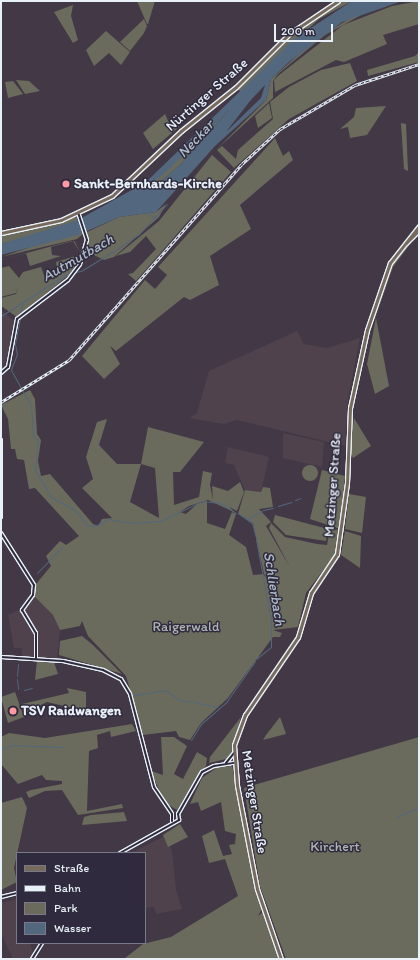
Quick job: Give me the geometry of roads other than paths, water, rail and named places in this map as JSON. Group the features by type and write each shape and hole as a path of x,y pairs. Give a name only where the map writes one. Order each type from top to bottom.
{"main road":[{"name":"Nürtinger Straße","path":"1,233 79,215 112,196 181,131 235,89 296,29 338,1"},
{"name":"Metzinger Straße","path":"281,959 257,889 234,763 234,753 242,720 298,638 311,593 337,554 347,483 350,408 370,319 385,275 399,249 419,226"},
{"name":"Metzinger Straße","path":"399,249 419,230"}],"street":[{"path":"1,373 8,367 17,319 76,271 85,249 86,233 79,215"},
{"path":"1,440 1,517"},
{"path":"1,532 34,585 33,596 22,610 36,633 36,659"},
{"path":"1,657 55,660 110,672 124,682 154,787 172,814 172,821"},
{"path":"224,764 234,753"},
{"path":"122,852 156,834 172,821 179,820 178,814 202,772 224,764 234,763"},
{"path":"172,814 178,814"},
{"path":"1,897 16,893"},
{"path":"32,959 41,944"}],"water":[{"name":"Neckar","path":"352,1 402,1 342,22 289,62 271,79 266,100 215,146 156,212 119,217 78,235 1,255 1,244 78,220 146,182 294,39","holes":["265,85 261,98 226,132 250,101","229,110 179,166 160,182 142,190 164,174"]}],"waterway":[{"name":"Autmutbach","path":"1,316 68,273 81,271 117,249 139,234 167,204"},
{"path":"143,211 155,217"},
{"name":"Autmutbach","path":"20,312 23,302"},
{"name":"Schlierbach","path":"20,318 15,344 17,354 11,370 31,406 33,435 38,441 35,470 51,497 74,509 87,525 95,526 109,519 132,523 161,521 202,501 220,503 236,513"},
{"path":"295,500 301,498"},
{"path":"278,506 291,502"},
{"path":"263,510 273,508"},
{"path":"247,519 262,511"},
{"name":"Schlierbach","path":"238,513 252,523 256,538"},
{"name":"Schlierbach","path":"256,539 271,621 271,647 256,659"},
{"path":"37,573 62,547"},
{"name":"Schlierbach","path":"191,740 201,724 227,701 255,661"},
{"path":"17,676 18,664"},
{"path":"17,679 18,689"},
{"path":"24,690 32,688"},
{"path":"134,695 165,690 180,700 192,702"},
{"path":"194,702 217,707"},
{"path":"1,749 12,745 63,747"},
{"path":"397,817 419,807"}],"railway":[{"path":"1,402 69,360 242,164 280,129 355,85 419,64"}],"place":[{"name":"Sankt-Bernhards-Kirche","path":"66,184"},
{"name":"TSV Raidwangen","path":"13,711"}],"park label":[{"name":"Raigerwald","path":"186,627"},
{"name":"Kirchert","path":"335,847"}]}
